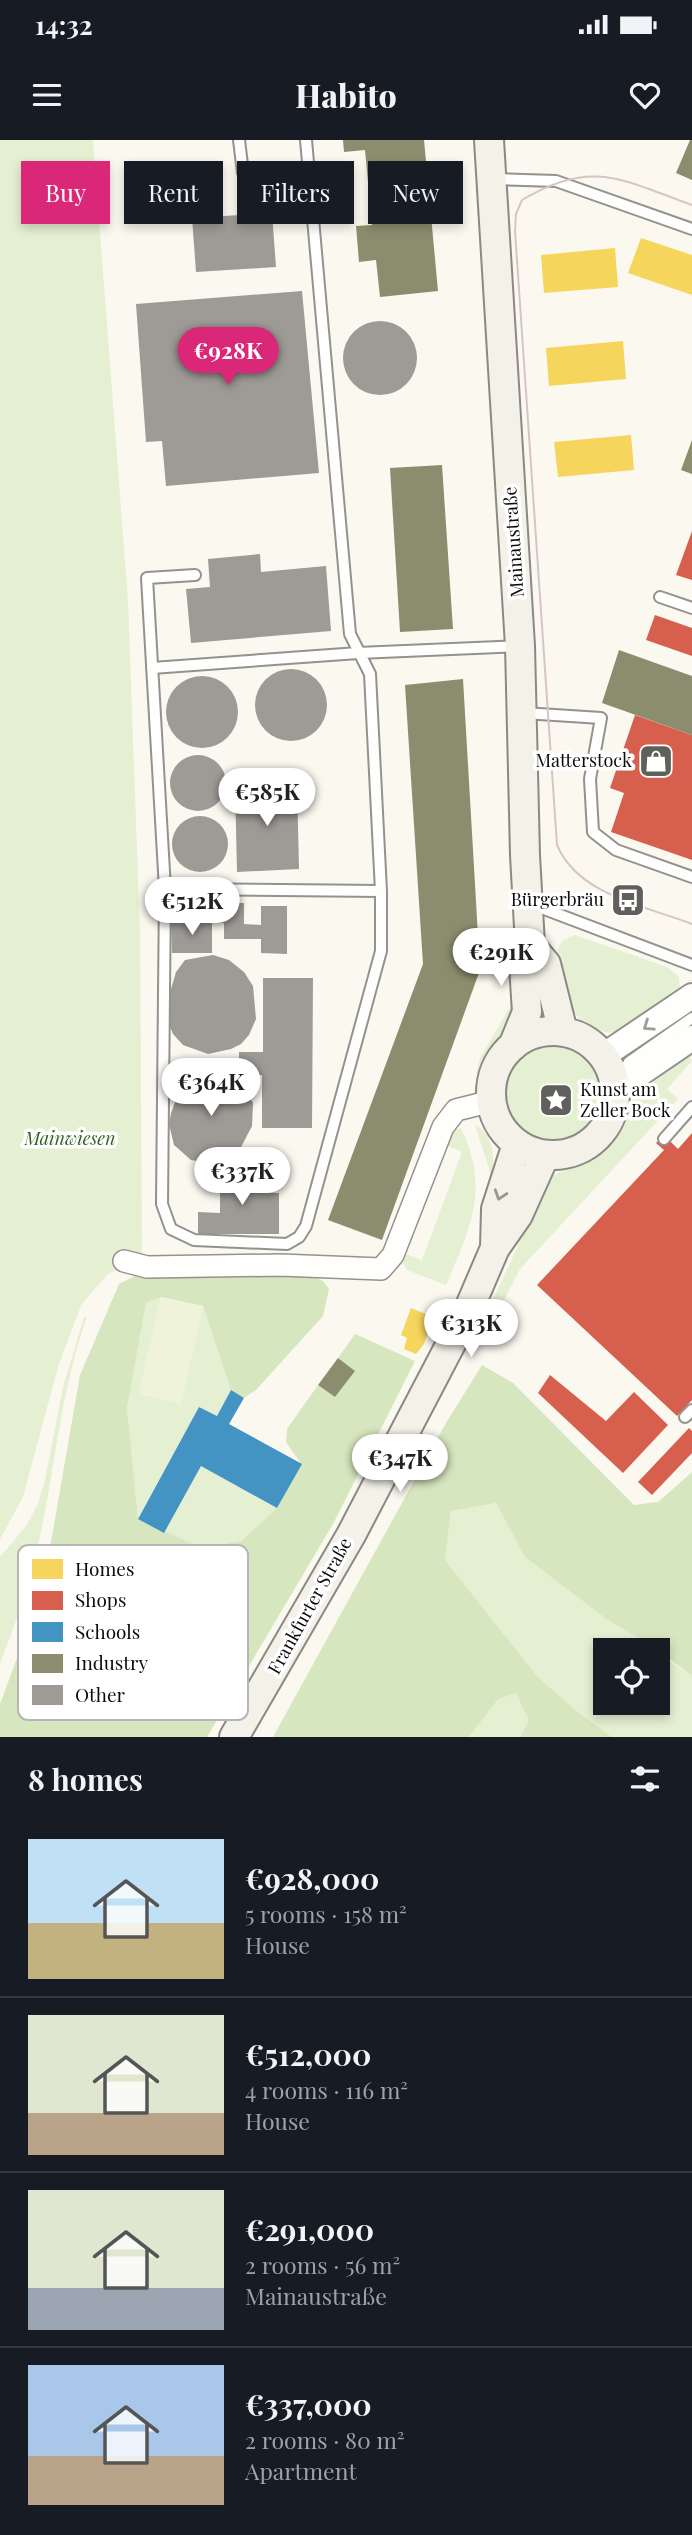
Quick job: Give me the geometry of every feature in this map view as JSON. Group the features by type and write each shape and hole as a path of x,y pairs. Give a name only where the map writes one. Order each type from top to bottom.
{"main road":[{"name":"Mainaustraße","path":"489,140 520,646 520,713 530,945 524,966 527,1012 513,1046"},
{"name":"Mainaustraße","path":"530,945 546,964 563,1031"},
{"path":"563,1031 587,1041 612,1073 614,1101 609,1120 598,1136 583,1148 564,1154 545,1155 517,1144 496,1118 478,1105 495,1071 513,1046 536,1034 563,1031"},
{"name":"Frankfurter Straße","path":"495,1248 496,1209 517,1144"},
{"name":"Frankfurter Straße","path":"248,1713 376,1489 468,1311 495,1248 517,1215 545,1155"},
{"name":"Frankfurter Straße","path":"234,1737 244,1720"}],"street":[{"path":"692,996 612,1073 629,1081 692,1038"},
{"path":"124,1261 147,1267 280,1265 381,1269 393,1255 443,1126 456,1110 478,1105"}],"lane":[{"path":"239,140 242,161"},
{"path":"195,575 147,578 165,889 162,1204 171,1229 194,1241 287,1244 299,1237 306,1226 381,951 381,891 370,674 350,634 306,140"},
{"path":"491,179 556,181 692,229"},
{"path":"660,597 692,608"},
{"path":"152,668 358,653 520,646"},
{"path":"520,713 601,718 590,779 593,832 616,850 692,877"},
{"path":"165,889 381,891"},
{"path":"528,903 692,965"},
{"path":"612,1073 692,1018"},
{"path":"664,1139 692,1107"}],"green space":[{"name":"Mainwiesen","path":"0,140 93,140 95,161 21,161 21,224 99,224 128,601 140,933 142,1257 108,1274 81,1305 58,1367 23,1497 0,1539"},
{"path":"575,935 667,967 679,977 680,992 616,1033 592,1028 576,1015 566,996 560,974 558,949 562,941"},
{"path":"517,995 507,1031 493,1047 476,1075 480,1058"},
{"path":"553,1043 572,1047 589,1058 600,1075 604,1094 600,1113 589,1130 572,1141 553,1145 534,1141 517,1130 506,1113 502,1094 506,1075 517,1058 534,1047"},
{"path":"689,1056 692,1061 667,1089 678,1099 520,1269 498,1312 488,1310 548,1182 554,1175 602,1153 618,1133 635,1095"},
{"path":"475,1125 490,1141 492,1178"},
{"path":"461,1128 470,1150 476,1189 469,1226 446,1285 407,1270 403,1263 405,1254 422,1260 462,1152 445,1145 452,1131"},
{"path":"137,1275 309,1275 323,1281 329,1289 323,1316 256,1390 244,1398 231,1390 203,1306 161,1297 146,1303 127,1408 138,1518 194,1545 50,1545 80,1375 119,1284"},
{"path":"161,1297 139,1394 181,1403 203,1306 231,1390 217,1416 199,1407 138,1518 127,1408 146,1303"},
{"path":"161,1297 203,1306 181,1404 139,1394"},
{"path":"84,1317 87,1317 65,1398 38,1545 18,1545 18,1615 0,1664 0,1557 27,1525 38,1503 63,1387"},
{"path":"355,1334 415,1361 333,1524 248,1668 248,1545 218,1545 241,1541 277,1508 301,1464 286,1442 287,1429 318,1385 335,1397 354,1372 338,1358"},
{"path":"482,1365 513,1383 634,1505 658,1502 692,1472 692,1676 670,1659 670,1638 638,1638 608,1620 525,1557 496,1503 451,1511 445,1560 537,1676 575,1710 612,1737 520,1737 529,1720 516,1693 498,1699 469,1737 273,1737 446,1423"},
{"path":"201,1466 277,1508 241,1541 193,1545 164,1533"},
{"path":"496,1503 525,1557 637,1638 593,1638 593,1715 670,1715 670,1661 692,1676 692,1737 612,1737 575,1710 537,1676 445,1560 451,1511"},
{"path":"18,1655 18,1720 217,1720 207,1737 0,1737 0,1704"},
{"path":"517,1693 529,1720 520,1737 469,1737 498,1698"}],"building: Homes":[{"path":"641,238 692,255 692,295 628,273"},
{"path":"615,248 618,287 544,293 541,255"},
{"path":"623,341 626,379 549,386 546,348"},
{"path":"631,435 634,470 558,477 554,442"},
{"path":"411,1308 433,1317 424,1344 416,1354 404,1349 407,1338 401,1335"}],"building: Shops":[{"path":"692,531 692,580 676,575"},
{"path":"655,615 692,628 692,656 646,640"},
{"name":"Matterstock","path":"635,715 692,735 692,860 611,832 624,793 610,788"},
{"path":"692,1133 692,1400 677,1416 537,1285 664,1150 656,1143 664,1135 678,1149"},
{"path":"550,1375 606,1421 634,1392 668,1425 623,1473 538,1393"},
{"path":"689,1428 692,1431 692,1453 652,1495 638,1482"}],"building: Schools":[{"path":"231,1390 244,1398 229,1424 302,1464 277,1508 201,1466 164,1533 138,1519 199,1407 217,1416"}],"building: Industry":[{"path":"343,140 424,140 426,161 368,161 368,182 365,150 344,152"},
{"path":"692,140 692,180 676,173"},
{"path":"432,224 438,291 380,297 376,260 359,262 356,226"},
{"path":"692,440 692,474 681,470"},
{"path":"442,465 453,629 400,632 390,468"},
{"path":"619,650 692,676 692,735 602,703"},
{"path":"463,679 480,970 382,1240 328,1220 423,964 405,685"},
{"path":"338,1358 355,1371 335,1397 318,1385"}],"building: Other":[{"path":"237,215 237,224 273,224 276,267 196,272 192,224 223,224 223,216"},
{"path":"302,291 319,473 166,486 162,441 146,442 136,304"},
{"path":"380,321 401,327 411,337 417,358 411,379 401,389 380,395 359,389 349,379 343,358 349,337 359,327"},
{"path":"260,554 261,572 326,566 331,631 191,643 186,589 210,587 208,559"},
{"path":"291,669 311,675 321,685 327,705 321,725 311,735 291,741 271,735 261,725 255,705 261,685 271,675"},
{"path":"202,676 222,682 232,692 238,712 232,732 222,742 202,748 182,742 172,732 166,712 172,692 182,682"},
{"path":"198,755 213,760 221,768 226,783 221,798 213,806 198,811 183,806 175,798 170,783 175,768 183,760"},
{"path":"297,784 299,869 237,872 235,786"},
{"path":"200,816 215,821 223,829 228,844 223,859 215,867 200,872 185,867 177,859 172,844 177,829 185,821"},
{"path":"217,903 244,903 244,924 261,925 261,906 287,906 287,954 261,953 261,939 224,939 224,923 217,923"},
{"path":"171,922 212,922 212,953 172,953"},
{"path":"213,955 229,960 244,972 253,986 256,1019 249,1035 241,1044 208,1054 183,1045 173,1034 167,1019 167,1003 176,972 185,960"},
{"path":"263,978 313,978 312,1128 262,1128 262,1075 239,1075 239,1052 263,1052"},
{"path":"220,1073 236,1081 246,1091 253,1103 252,1126 240,1149 227,1158 213,1164 191,1160 174,1145 169,1124 171,1113 177,1097 194,1077"},
{"path":"220,1171 262,1171 261,1193 279,1193 279,1234 198,1234 198,1212 220,1213"}],"tram line":[{"path":"692,205 626,181 588,177 547,187 522,200 516,214 515,231 557,845 580,876 597,887 634,904 692,924"}],"place":[{"name":"Matterstock","path":"656,761"},
{"name":"Bürgerbräu","path":"628,900"},
{"name":"Kunst am Zeller Bock","path":"556,1100"}]}
